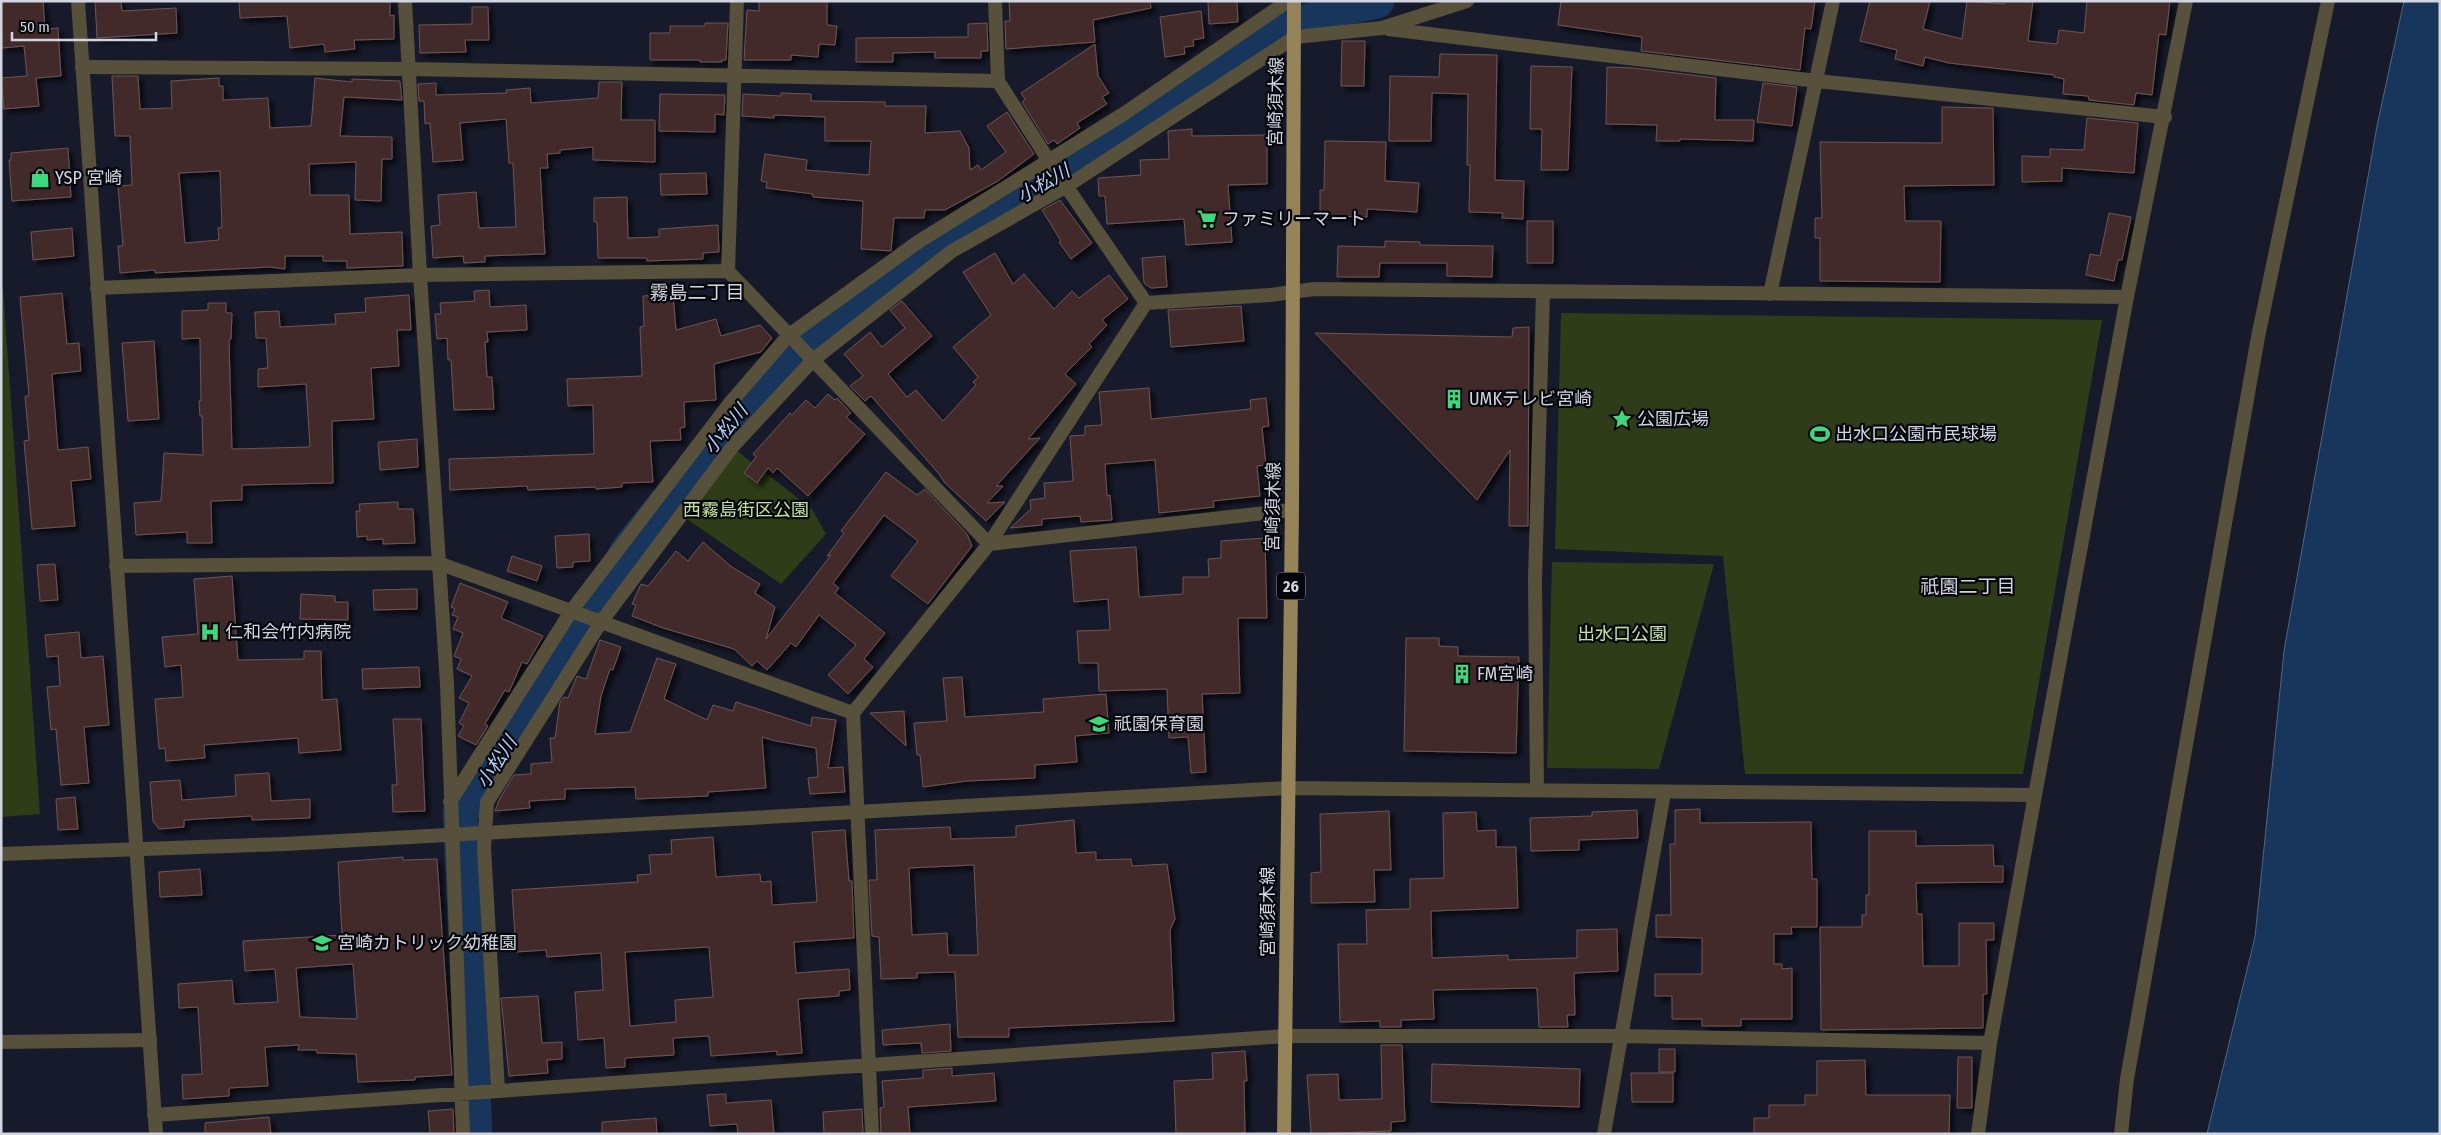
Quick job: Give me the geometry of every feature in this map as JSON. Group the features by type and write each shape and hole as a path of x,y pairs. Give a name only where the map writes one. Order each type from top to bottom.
{"main road":[{"name":"宮崎須木線","path":"1284,1134 1292,510 1295,37 1292,2"}],"street":[{"path":"78,1 156,1134"},
{"path":"405,1 446,684 463,1134"},
{"path":"737,1 728,270 788,336 989,544"},
{"path":"995,1 998,81 1048,161 1146,303"},
{"path":"498,1091 485,831 487,802 599,620 733,446 813,360 952,251 1067,186 1295,37 1382,28 1467,1"},
{"path":"1770,294 1833,1"},
{"path":"1978,1134 1990,1044 2035,795 2127,297 2186,1"},
{"path":"2121,1134 2127,1079 2258,337 2328,1"},
{"path":"450,802 574,611 724,411 788,336 918,242 1125,113 1292,2"},
{"path":"1382,28 1817,81 2164,117"},
{"path":"82,67 409,69 998,81"},
{"path":"97,288 420,275 728,270"},
{"path":"1146,303 1314,289 2127,297"},
{"path":"1537,789 1535,580 1543,292"},
{"path":"872,1134 859,812 853,713 989,544 1146,303"},
{"path":"989,544 1292,510"},
{"path":"116,566 438,563 853,713"},
{"path":"1,854 285,844 485,831 1287,788 2035,795"},
{"path":"1604,1134 1664,793"},
{"path":"154,1114 870,1067 1286,1036 1620,1036 1990,1044"},
{"path":"1,1042 150,1040"}],"green space":[{"path":"3,289 40,814 1,817 1,290"},
{"name":"出水口公園市民球場","path":"1561,313 2102,320 2023,774 1745,774 1723,556 1555,549"},
{"name":"西霧島街区公園","path":"736,450 812,509 826,534 781,584 684,517"},
{"name":"出水口公園","path":"1552,562 1714,564 1659,769 1547,768"}],"water":[{"path":"2404,1 2440,1 2440,1134 2207,1134 2255,937 2284,651 2377,126"}],"building":[{"path":"1,1 43,1 45,29 58,28 61,76 36,78 39,106 4,109 1,78 27,76 24,46 2,48"},
{"path":"95,1 121,1 122,11 176,8 177,33 97,38"},
{"path":"239,1 390,1 390,16 394,15 394,39 354,40 355,49 325,52 324,44 290,48 287,16 240,18"},
{"path":"759,1 827,1 827,25 837,26 835,45 819,44 818,57 791,55 791,60 744,60 747,10 759,11"},
{"path":"1009,1 1150,1 1151,8 1093,20 1095,42 1006,49 1005,21 1010,21"},
{"path":"1208,1 1237,1 1238,22 1209,24"},
{"path":"1561,1 1815,1 1811,29 1805,28 1800,70 1641,51 1642,37 1558,25"},
{"path":"1870,1 1930,1 1923,29 1962,39 1967,1 2004,4 2005,1 2033,1 2028,41 2057,44 2059,30 2084,33 2087,1 2170,1 2166,35 2159,34 2152,95 2136,93 2134,105 2089,100 2088,96 2063,94 2064,79 2054,77 2054,75 1949,63 1925,57 1923,66 1895,59 1897,50 1860,41"},
{"path":"472,7 488,7 489,40 465,40 466,52 420,53 419,25 472,24"},
{"path":"1201,11 1204,38 1193,40 1194,46 1184,47 1185,54 1165,57 1160,17"},
{"path":"705,23 728,23 726,60 722,60 722,62 700,62 700,60 650,60 650,33 670,33 670,26 705,26"},
{"path":"987,23 988,51 981,51 981,58 935,58 935,52 893,53 893,62 856,62 856,38 968,37 968,24"},
{"path":"1342,41 1365,41 1364,86 1341,86"},
{"path":"1095,44 1098,76 1109,93 1102,97 1107,104 1077,123 1080,128 1057,144 1054,140 1048,144 1022,102 1025,99 1021,93"},
{"path":"1440,54 1497,55 1495,180 1524,181 1523,219 1502,218 1503,213 1469,212 1470,165 1467,165 1468,94 1432,93 1431,141 1389,141 1390,76 1439,77"},
{"path":"1531,66 1572,67 1568,170 1541,170 1542,129 1530,129"},
{"path":"1607,67 1634,68 1716,78 1715,120 1754,120 1753,141 1680,139 1680,141 1656,141 1657,125 1606,124"},
{"path":"112,76 138,76 140,109 172,108 171,81 219,78 219,86 223,86 223,100 268,98 270,128 311,126 315,78 352,82 352,79 400,81 402,100 344,97 340,136 392,137 392,159 382,159 381,201 355,200 356,162 309,164 310,195 349,195 350,234 402,232 403,266 347,268 347,261 323,261 323,256 285,256 285,269 270,267 155,273 155,270 120,273 118,246 123,246 118,186 132,185 130,136 115,136","holes":["220,171 222,227 218,228 219,240 185,243 179,173"]},
{"path":"599,82 622,82 621,120 655,120 655,162 593,160 593,147 560,150 560,153 547,154 548,168 540,168 545,254 485,256 485,262 464,263 463,256 433,258 431,226 440,225 438,195 476,192 479,228 516,227 513,163 509,163 506,119 460,123 463,160 433,162 430,123 425,124 424,101 419,101 418,84 436,83 436,95 507,93 506,90 530,88 531,103 598,98"},
{"path":"1763,83 1797,87 1792,126 1757,122"},
{"path":"781,93 811,94 811,101 885,102 885,106 926,106 925,133 960,131 969,148 970,170 978,165 981,170 1006,152 987,126 1007,112 1034,154 998,181 945,210 925,210 924,218 894,218 891,251 861,249 863,201 813,197 813,194 766,188 767,182 761,181 765,154 807,160 806,170 869,175 871,141 825,141 825,117 774,115 774,118 742,116 743,94 781,96"},
{"path":"660,94 725,95 724,115 715,114 715,132 659,131"},
{"path":"1942,107 1993,108 1994,185 1904,186 1905,221 1941,221 1940,282 1820,281 1820,238 1815,238 1815,218 1822,218 1820,142 1942,143"},
{"path":"2087,118 2138,123 2134,173 2062,168 2062,181 2022,182 2022,156 2050,157 2050,149 2084,150"},
{"path":"1192,129 1192,136 1267,135 1267,184 1228,185 1232,242 1186,245 1184,219 1107,224 1105,196 1099,196 1098,178 1141,175 1140,160 1169,159 1168,131"},
{"path":"1325,141 1386,142 1385,181 1419,183 1417,212 1367,209 1367,217 1320,216 1320,190 1324,190"},
{"name":"YSP 宮崎","path":"68,148 71,197 12,201 9,160 11,160 11,153"},
{"path":"706,173 707,194 661,195 660,174"},
{"path":"627,197 628,238 659,237 659,229 718,225 719,252 703,253 703,259 647,261 647,258 598,258 597,222 594,222 594,198"},
{"path":"1060,200 1092,243 1071,259 1059,242 1061,241 1042,210"},
{"path":"2109,213 2131,217 2122,260 2118,260 2114,281 2086,275 2090,254 2100,256"},
{"path":"1527,221 1553,221 1553,263 1527,263"},
{"path":"72,228 74,256 33,260 31,232"},
{"path":"1385,241 1420,242 1420,245 1493,246 1492,277 1447,276 1447,263 1380,263 1379,277 1337,277 1338,246 1385,247"},
{"path":"995,253 1013,284 1024,274 1054,309 1072,291 1079,298 1109,275 1128,299 1102,320 1107,325 1089,344 1092,347 1065,374 1076,384 1028,439 1040,438 996,486 1003,486 987,503 1005,502 986,521 945,483 871,396 865,401 850,386 863,376 844,354 870,332 882,347 905,328 890,310 902,301 932,336 888,374 907,397 916,390 943,421 976,385 973,382 978,377 953,347 991,315 963,272"},
{"path":"1165,256 1167,287 1151,288 1144,283 1142,258"},
{"path":"489,290 490,307 526,305 527,330 487,332 488,342 485,342 487,377 492,377 494,409 454,410 451,360 448,360 447,338 437,339 435,314 441,314 440,303 475,301 474,291"},
{"path":"62,293 67,344 79,343 81,371 52,374 58,450 88,447 91,479 71,481 75,526 32,529 24,441 29,440 25,396 29,396 20,297"},
{"path":"673,294 676,330 716,319 721,336 760,325 772,338 761,352 714,364 716,400 684,402 685,427 680,428 681,440 650,441 653,482 622,483 622,487 596,489 595,487 528,490 527,486 450,490 449,459 594,454 593,405 568,406 567,379 642,376 640,327 644,326 643,296"},
{"path":"409,295 411,330 397,330 399,366 371,368 374,419 332,421 333,483 242,485 242,500 211,501 212,543 187,543 187,532 136,535 134,503 161,501 164,453 203,455 202,416 200,416 199,401 201,401 200,338 182,339 182,311 208,310 208,303 226,303 226,313 232,313 231,339 229,340 232,449 310,447 306,384 258,387 258,369 268,368 266,338 256,338 255,312 279,311 280,327 336,324 335,314 366,312 365,298"},
{"path":"1241,306 1244,341 1171,347 1168,310"},
{"name":"UMKテレビ宮崎","path":"1529,327 1528,526 1509,526 1510,450 1477,500 1315,333 1512,337 1513,328"},
{"path":"154,341 159,419 128,421 122,343"},
{"path":"1149,388 1151,419 1251,409 1250,400 1266,398 1269,426 1262,427 1266,465 1257,466 1260,496 1213,501 1214,507 1159,513 1155,460 1105,464 1107,496 1110,495 1112,520 1081,522 1080,516 1042,519 1042,525 1010,528 1031,509 1030,500 1045,498 1044,483 1073,481 1070,436 1085,435 1085,426 1102,425 1099,392"},
{"path":"828,394 835,400 837,398 851,413 846,417 865,434 808,496 777,468 773,473 768,468 757,483 744,473 756,457 753,454 790,413 792,415 806,400 815,408"},
{"path":"417,439 418,467 380,470 378,442"},
{"path":"886,472 917,495 925,489 967,534 972,546 928,604 891,576 918,541 884,515 833,583 839,588 835,593 885,633 864,659 873,667 848,694 828,675 856,645 819,615 796,647 791,643 767,670 757,661 752,666 734,649 663,628 632,616 636,605 632,604 641,584 648,586 676,551 688,561 703,542 732,567 760,584 755,593 775,607 766,639 831,555 827,556 844,533 841,531"},
{"path":"398,502 398,509 413,509 415,543 383,544 383,539 367,540 367,536 357,537 356,511 360,511 359,504"},
{"path":"589,534 590,561 573,562 573,567 557,568 555,536"},
{"path":"1265,538 1267,618 1238,618 1240,693 1202,694 1206,772 1191,773 1188,737 1169,738 1167,689 1099,691 1098,663 1079,663 1077,631 1110,630 1108,599 1074,602 1070,551 1136,547 1139,597 1183,594 1183,577 1209,577 1208,559 1221,558 1221,541"},
{"path":"512,556 542,566 537,581 507,571"},
{"path":"55,564 58,600 40,601 37,565"},
{"path":"232,576 238,660 304,659 304,651 321,651 322,700 337,699 341,750 299,753 298,738 204,745 205,758 166,761 165,748 159,749 155,699 183,697 181,665 165,667 162,637 198,634 194,579"},
{"path":"460,583 508,602 501,618 543,636 527,664 522,662 509,692 505,690 485,724 488,726 476,745 458,736 464,726 459,723 469,703 459,698 472,676 457,669 461,659 454,656 463,633 453,629 458,617 452,615 455,609 451,607"},
{"path":"417,589 417,609 374,610 373,590"},
{"path":"301,594 335,596 335,602 348,602 348,620 300,619"},
{"path":"79,632 81,658 103,656 109,725 84,727 89,783 61,785 56,729 51,730 47,687 60,686 58,656 47,657 45,635"},
{"path":"1406,638 1439,638 1439,646 1458,647 1458,656 1519,657 1516,753 1404,751"},
{"path":"600,640 621,647 613,670 610,669 601,696 595,734 630,732 657,658 676,664 664,699 707,720 713,705 733,711 736,702 811,726 812,717 836,720 828,768 843,767 845,792 810,794 808,778 818,777 816,748 762,737 766,788 708,792 708,796 636,799 635,787 565,789 565,799 529,801 530,808 495,811 500,798 514,775 531,774 531,764 552,762 550,738 555,738 560,702 564,697 568,698 577,676 586,679"},
{"path":"419,667 420,687 363,689 362,669"},
{"path":"962,677 965,717 1044,712 1043,699 1106,694 1109,733 1075,736 1077,762 1035,765 1035,778 967,781 923,787 914,723 947,721 943,678"},
{"path":"904,711 906,746 870,713"},
{"path":"393,719 421,719 425,811 393,812 392,785 397,785"},
{"path":"269,773 271,801 310,799 310,818 252,820 252,816 184,820 184,827 159,829 153,821 150,782 180,780 182,800 236,796 235,775"},
{"path":"75,797 78,829 58,830 56,799"},
{"path":"1700,809 1700,823 1811,822 1812,879 1817,879 1817,927 1791,927 1792,934 1774,934 1774,964 1782,964 1782,969 1792,968 1792,1019 1741,1019 1741,1026 1702,1026 1702,1019 1672,1019 1672,996 1655,996 1655,974 1702,974 1702,938 1656,937 1656,915 1671,915 1670,844 1675,844 1675,810"},
{"path":"1637,810 1638,838 1579,840 1579,850 1531,851 1530,818 1592,816 1592,812"},
{"path":"1389,811 1391,870 1374,870 1375,902 1311,903 1311,873 1321,872 1320,814"},
{"path":"1476,812 1477,831 1496,830 1496,847 1516,847 1518,908 1431,911 1432,958 1508,955 1508,960 1577,958 1577,930 1617,929 1618,971 1574,973 1575,1015 1567,1015 1568,1027 1539,1027 1537,988 1433,990 1434,1019 1401,1020 1401,1027 1380,1027 1380,1021 1340,1022 1338,944 1367,944 1366,910 1410,909 1410,879 1444,878 1443,813"},
{"path":"1074,820 1076,853 1096,852 1096,860 1131,859 1132,866 1167,864 1175,919 1170,930 1174,1021 1009,1028 1009,1037 958,1037 955,972 917,973 917,978 881,979 879,937 872,936 869,880 877,880 875,830 950,827 951,839 1016,837 1016,826","holes":["974,865 978,955 948,955 947,933 912,935 909,868"]},
{"path":"845,830 849,881 852,881 854,938 794,942 796,973 849,969 850,990 839,991 839,996 798,999 802,1053 777,1055 777,1051 711,1056 709,1036 673,1038 674,1055 625,1058 625,1067 606,1068 604,1038 578,1040 575,992 603,990 601,953 547,957 546,950 516,952 512,890 638,882 637,875 651,874 649,855 672,854 671,840 713,837 716,877 760,874 761,882 771,881 772,905 817,902 812,832","holes":["709,947 713,997 675,1000 676,1022 630,1026 625,952"]},
{"path":"1869,831 1916,831 1916,846 1993,845 1994,866 2003,866 2003,882 1916,883 1917,914 1922,914 1923,966 1959,966 1959,923 1994,923 1994,940 1986,940 1987,994 1983,994 1983,1028 1821,1030 1820,927 1862,927 1862,915 1866,915 1866,895 1869,895"},
{"path":"403,857 403,860 437,859 452,1075 415,1077 415,1080 358,1082 356,1054 317,1053 317,1050 298,1050 299,1045 265,1047 268,1086 229,1088 229,1096 183,1099 182,1075 202,1074 198,1007 179,1008 178,984 232,980 234,1004 278,1002 275,969 245,971 243,941 342,935 338,862","holes":["353,964 357,1019 300,1017 296,968"]},
{"path":"200,869 202,895 160,897 159,872"},
{"path":"538,996 542,1043 562,1042 562,1059 547,1060 548,1073 509,1076 501,998"},
{"path":"950,1024 951,1051 922,1053 921,1043 883,1045 882,1030"},
{"path":"1381,1045 1402,1045 1405,1121 1391,1122 1391,1131 1311,1134 1307,1075 1338,1074 1339,1100 1382,1099"},
{"path":"1659,1049 1675,1049 1675,1072 1659,1072"},
{"path":"1245,1051 1247,1081 1244,1081 1245,1134 1176,1134 1174,1081 1213,1079 1212,1053"},
{"path":"1958,1057 1972,1057 1972,1108 1957,1108"},
{"path":"1865,1060 1866,1095 1950,1095 1949,1134 1754,1134 1754,1118 1769,1118 1769,1105 1805,1105 1805,1095 1817,1095 1817,1061"},
{"path":"1432,1064 1580,1069 1579,1107 1431,1102"},
{"path":"952,1068 952,1076 994,1073 996,1101 908,1107 910,1134 881,1134 880,1108 884,1107 882,1081 923,1078 923,1070"},
{"path":"1631,1073 1673,1073 1673,1102 1632,1102"},
{"path":"726,1094 726,1103 771,1100 774,1133 738,1134 737,1124 710,1126 707,1095"},
{"path":"453,1109 454,1134 430,1134 428,1111"},
{"path":"862,1109 863,1134 824,1134 823,1112"},
{"path":"269,1117 271,1134 205,1134 205,1123"},
{"path":"656,1118 657,1134 602,1134 602,1122"}],"waterway":[{"name":"小松川","path":"475,1134 460,813 492,772 556,665 599,603 628,550 764,381 827,326 928,248 1069,168 1266,36 1348,7 1377,1"}],"place":[{"name":"YSP 宮崎","path":"40,178"},
{"name":"ファミリーマート","path":"1207,219"},
{"name":"UMKテレビ宮崎","path":"1454,399"},
{"name":"公園広場","path":"1622,419"},
{"name":"出水口公園市民球場","path":"1820,434"},
{"name":"仁和会竹内病院","path":"210,632"},
{"name":"FM宮崎","path":"1462,674"},
{"name":"祇園保育園","path":"1099,724"},
{"name":"宮崎カトリック幼稚園","path":"322,943"}],"district":[{"name":"霧島二丁目","path":"697,292"},
{"name":"祇園二丁目","path":"1968,586"}]}
